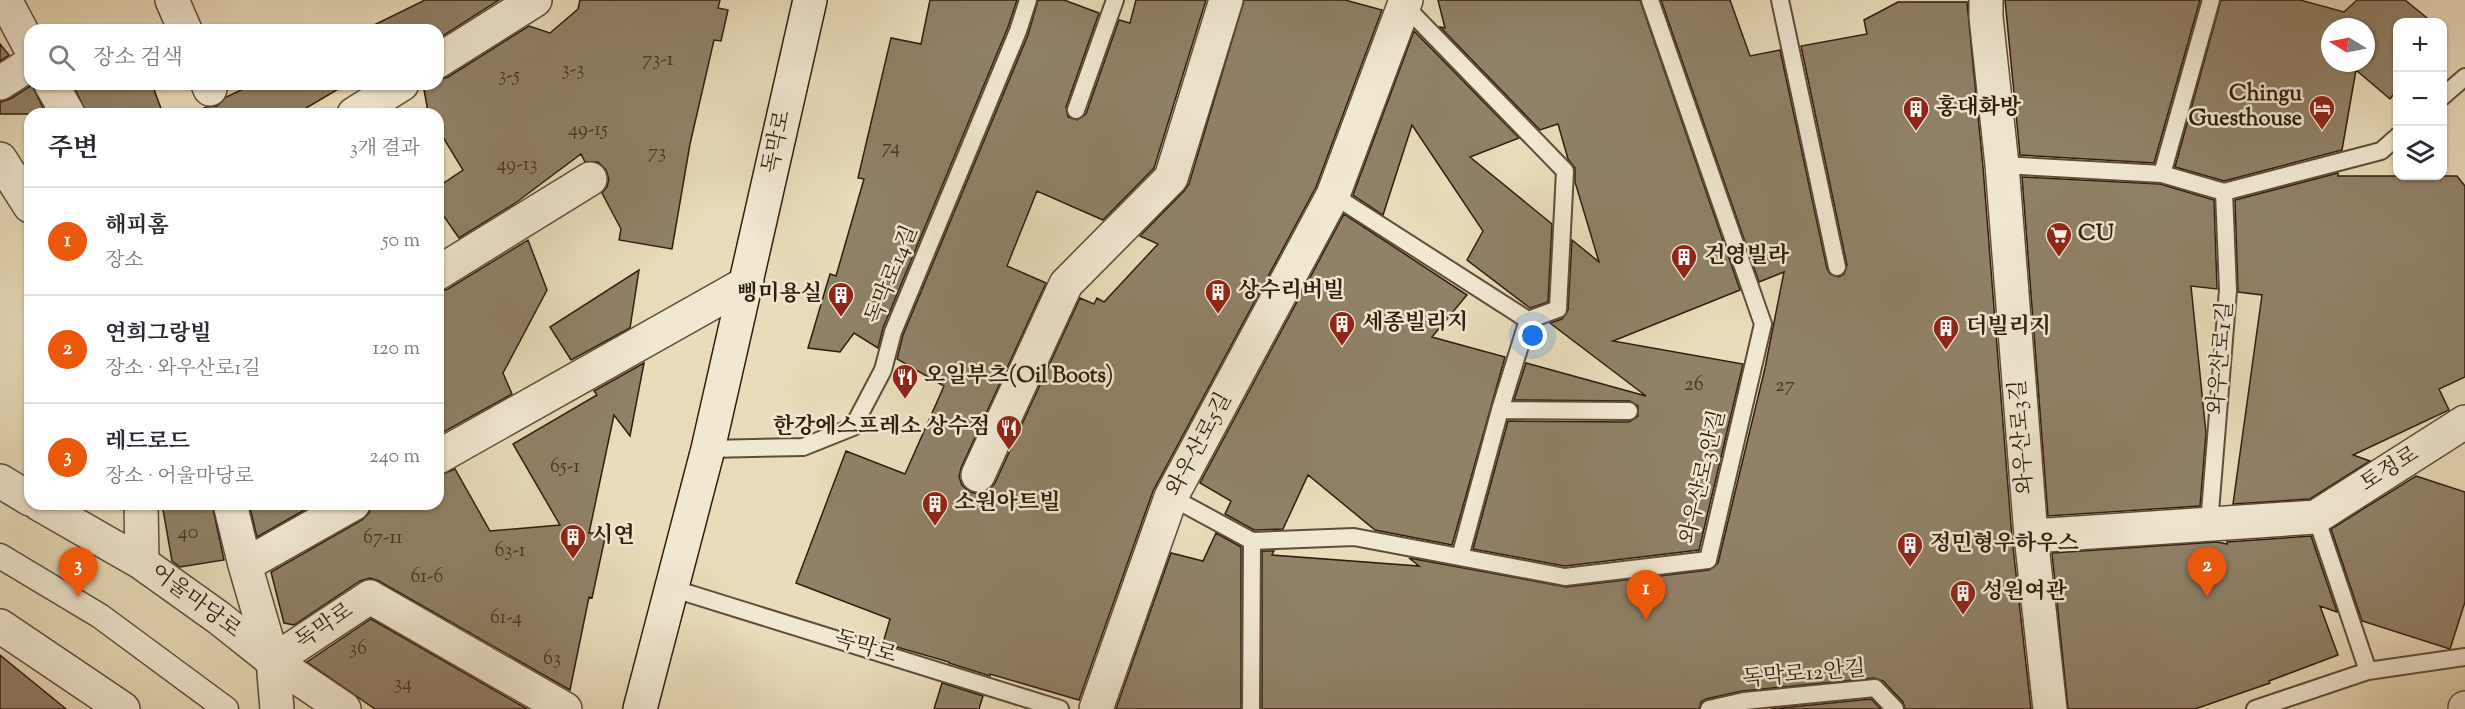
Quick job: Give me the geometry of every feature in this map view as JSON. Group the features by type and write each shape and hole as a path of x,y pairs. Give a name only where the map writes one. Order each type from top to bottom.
{"street":[{"path":"5,0 24,36"},
{"path":"172,0 182,24"},
{"path":"444,57 535,0"},
{"name":"독막로","path":"640,709 708,449 810,0"},
{"path":"978,475 1066,284 1171,178 1227,0"},
{"name":"와우산로3길","path":"1986,0 2002,165 2031,536 2050,709"},
{"name":"와우산로5길","path":"1096,709 1171,498 1333,195 1405,2"},
{"path":"0,83 24,68"},
{"path":"54,90 65,108"},
{"path":"364,108 392,90"},
{"path":"0,159 24,197"},
{"path":"444,269 590,179"},
{"path":"444,454 747,284"},
{"name":"토정로","path":"2316,517 2465,422"},
{"path":"0,482 24,496"},
{"name":"어울마당로","path":"49,510 142,563 219,618 273,661 344,709"},
{"path":"141,510 142,563"},
{"path":"231,510 273,661 277,709"},
{"path":"245,565 342,510"},
{"path":"2031,536 2316,517"},
{"path":"0,556 100,616 226,709"},
{"name":"독막로","path":"273,661 370,597 565,709"},
{"path":"0,626 123,709"}],"lane":[{"name":"독막로14길","path":"708,449 803,447 853,427 883,370 893,332 1018,31 1028,0"},
{"path":"1076,110 1115,0"},
{"name":"와우산로3안길","path":"1252,542 1354,537 1565,577 1708,560 1763,324 1650,0"},
{"path":"1780,0 1837,267"},
{"path":"2162,174 2211,0"},
{"name":"와우산로5길","path":"1405,2 1565,171 1558,309 1528,320"},
{"path":"2447,93 2465,77"},
{"path":"2002,165 2162,174 2224,192 2381,151 2393,140"},
{"name":"와우산로1길","path":"2209,524 2228,290 2224,192"},
{"path":"1333,195 1528,320 1500,410 1460,557"},
{"path":"1500,410 1629,411"},
{"path":"1171,498 1252,542 1251,709"},
{"path":"2316,517 2368,670"},
{"name":"독막로","path":"671,588 1060,709"},
{"path":"2255,709 2368,670 2465,657"},
{"name":"독막로12안길","path":"1709,709 1744,701 1875,688 1895,709"}],"building":[{"path":"425,0 499,0 444,35 444,24 376,24"},
{"path":"580,0 720,0 718,8 728,10 721,41 714,40 690,144 672,249 619,240 621,229 602,193 609,179 606,170 598,162 585,162 581,154 514,204 459,238 444,217 444,183 463,170 444,139 444,108 427,108 424,90 444,90 444,78 529,26 550,33 578,9"},
{"path":"930,0 1017,0 1008,27 883,328 878,348 854,333 840,352 808,348 830,274 836,276 864,179 858,178 891,38 921,44"},
{"path":"1038,0 1064,0 1099,13 1066,107 1068,117 1077,120 1086,114 1119,20 1130,23 1136,0 1206,0 1154,168 1103,220 1037,191 1007,266 1046,283 961,468 959,477 962,485 970,492 979,494 988,491 995,483 1080,298 1094,304 1097,298 1104,302 1158,244 1140,236 1189,184 1244,0 1345,0 1382,10 1316,187 1153,491 1079,700 990,674 990,676 883,643 890,619 796,583 846,451 905,474 944,386 897,359 903,335 1028,35"},
{"path":"1438,0 1640,0 1740,290 1613,341 1743,364 1699,550 1565,566 1473,549 1508,421 1629,422 1638,416 1638,406 1630,401 1514,400 1526,363 1646,396 1550,323 1562,319 1568,310 1572,240 1599,262 1575,182 1575,168 1568,159 1558,124 1540,130 1440,27 1445,28"},
{"path":"1661,0 1730,0 1750,56 1780,50 1827,269 1830,274 1839,277 1844,274 1847,265 1801,46 1867,34 1864,20 1898,2 1967,2 1983,167 2012,538 2031,709 1905,709 1903,702 1883,681 1874,678 1742,691 1706,699 1701,702 1699,709 1262,709 1262,551 1274,551 1272,555 1419,566 1409,558 1566,587 1709,570 1718,563 1765,368 1784,272 1759,282"},
{"path":"2005,0 2200,0 2154,163 2020,155"},
{"path":"2221,0 2300,0 2344,12 2357,0 2405,0 2427,18 2393,18 2393,95 2390,99 2358,72 2375,72 2375,18 2321,18 2321,72 2356,72 2342,150 2224,181 2175,167"},
{"path":"1414,31 1519,138 1470,157 1552,224 1548,302 1530,308 1467,260 1483,231 1412,125 1383,215 1353,195"},
{"path":"0,44 9,55 0,61"},
{"path":"24,90 34,90 43,108 24,108 24,114 0,114 0,102"},
{"path":"75,90 154,90 161,108 84,108"},
{"path":"241,90 337,90 306,108 204,108 217,106 226,97"},
{"path":"2338,173 2338,176 2393,176 2393,180 2447,180 2447,176 2457,176 2465,186 2465,377 2439,389 2449,410 2353,455 2370,461 2310,499 2233,504 2262,295 2238,292 2235,200"},
{"path":"2022,177 2160,184 2214,200 2217,289 2191,286 2206,433 2200,506 2048,516"},
{"path":"1344,214 1467,295 1432,337 1505,357 1452,545 1375,530 1308,475 1283,529 1254,530 1225,514 1231,501 1200,483"},
{"path":"528,240 547,290 503,373 512,394 444,432 444,290"},
{"path":"639,270 630,328 571,360 550,327"},
{"path":"644,363 630,436 614,415 589,533 606,533 592,598 589,597 570,690 370,578 360,581 294,625 284,623 271,572 362,520 370,510 444,510 444,474 455,469 490,531 560,525 513,444 597,395 594,391"},
{"path":"2416,476 2465,492 2465,602 2450,649 2362,621 2331,529"},
{"path":"163,510 213,510 224,560 180,567 172,561"},
{"path":"250,510 304,510 257,537"},
{"path":"1216,533 1241,547 1241,709 1116,709 1171,553 1203,561"},
{"path":"2311,536 2337,612 2320,606 2338,655 2269,681 2270,683 2195,709 2068,709 2052,553 2217,542 2227,544 2227,542"},
{"path":"371,619 527,709 375,709 307,662"},
{"path":"0,655 66,709 0,709"},
{"path":"942,683 983,696 979,709 934,709"},
{"path":"1871,699 1881,709 1770,709"}],"place":[{"name":"Chingu Guesthouse","path":"2322,131"},
{"name":"홍대화방","path":"1916,132"},
{"name":"CU","path":"2059,258"},
{"name":"건영빌라","path":"1684,280"},
{"name":"상수리버빌","path":"1218,315"},
{"name":"삥미용실","path":"841,318"},
{"name":"세종빌리지","path":"1342,347"},
{"name":"더빌리지","path":"1946,351"},
{"name":"오일부츠(Oil Boots)","path":"905,400"},
{"name":"한강에스프레소 상수점","path":"1009,451"},
{"name":"소원아트빌","path":"935,527"},
{"name":"시연","path":"573,560"},
{"name":"정민형우하우스","path":"1910,568"},
{"name":"레드로드","path":"78,597"},
{"name":"연희그랑빌","path":"2207,597"},
{"name":"성원여관","path":"1963,616"},
{"name":"해피홈","path":"1646,620"}]}
